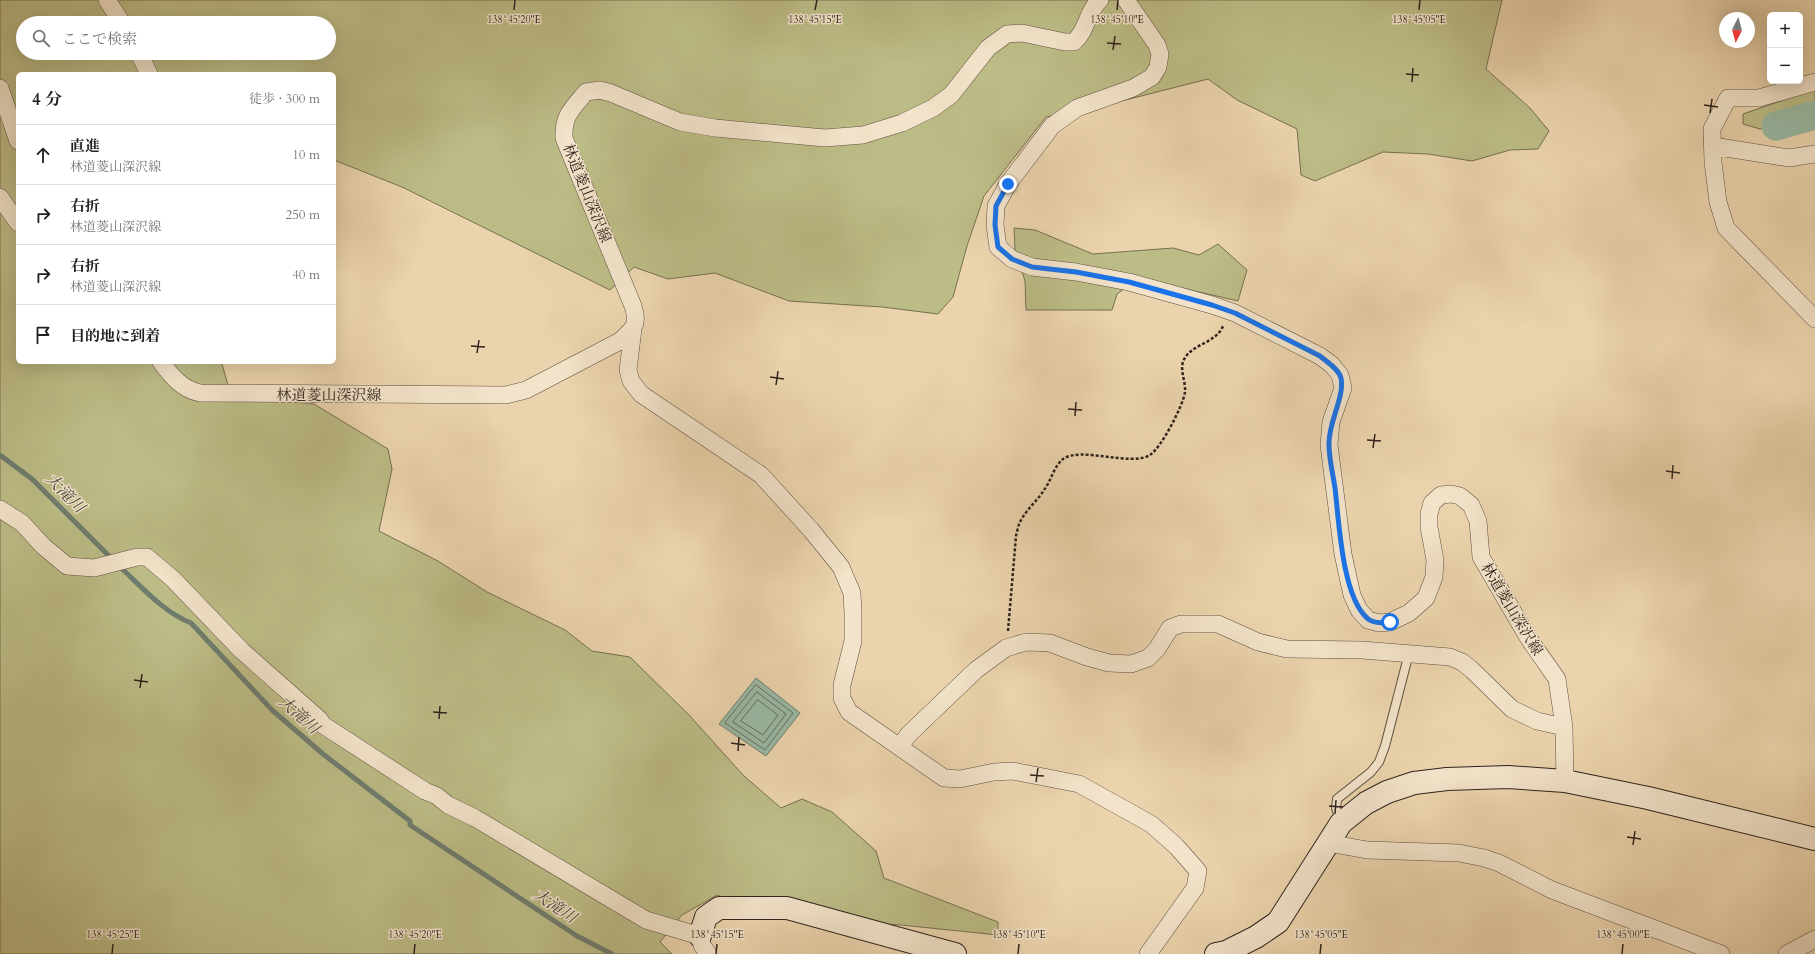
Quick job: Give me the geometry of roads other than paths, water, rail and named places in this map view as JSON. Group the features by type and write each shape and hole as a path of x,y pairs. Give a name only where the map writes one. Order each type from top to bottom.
{"street":[{"path":"107,0 117,16"},
{"name":"林道菱山深沢線","path":"163,364 181,386 191,392 200,394 506,396 526,390 620,341 633,329 637,318 564,138 564,123 569,113 586,92 600,90 611,93 680,122 715,128 825,138 863,135 902,123 933,108 951,95 988,48 1007,34 1022,32 1065,42 1074,42 1080,36 1092,11 1100,0"},
{"name":"林道菱山深沢線","path":"1126,0 1157,45 1160,54 1158,67 1152,77 1133,88 1077,108 1052,126 1008,184 996,206 995,225 998,247 1012,259 1032,267 1076,272 1129,282 1229,311 1320,356 1332,365 1340,375 1343,388 1331,422 1329,445 1343,554 1352,595 1360,610 1368,620 1379,623 1390,622 1409,613 1426,598 1434,577 1435,565 1429,527 1429,514 1432,503 1441,495 1451,494 1460,496 1471,505 1478,521 1481,557 1529,639 1556,679 1564,727 1565,781"},
{"path":"142,60 147,72"},
{"path":"1815,82 1759,98 1728,98 1712,129 1713,162 1718,202 1726,228 1815,319"},
{"path":"0,88 16,135"},
{"path":"1713,146 1789,158 1815,154"},
{"path":"0,197 16,220"},
{"path":"633,329 628,370 631,381 640,394 761,475 811,530 841,567 852,592 854,614 853,641 842,685 842,698 849,712 944,778 960,779 994,772 1013,771 1079,784 1150,824 1176,846 1198,871 1195,888 1148,954"},
{"path":"0,509 22,523 43,546 67,566 94,568 137,557 147,557 173,579 242,651 319,719 323,725 426,792 437,796 448,804 475,818 646,920 704,945 706,917 719,908 787,908 955,954"},
{"path":"899,747 910,734 976,670 1006,648 1026,642 1050,643 1102,661 1131,664 1148,658 1157,649 1170,628 1181,624 1218,624 1258,642 1287,650 1362,650 1450,657 1462,662 1472,670 1512,709 1537,721 1564,727"},
{"path":"1216,954 1226,952 1256,937 1278,922 1341,823 1366,803 1387,792 1414,783 1447,779 1508,777 1565,781 1648,798 1815,839"},
{"path":"1328,843 1367,850 1459,853 1484,858 1499,863 1552,890 1721,954"},
{"path":"1787,954 1815,939"}],"lane":[{"path":"1341,823 1336,808 1337,799 1371,772 1379,762 1385,746 1409,653"}],"water":[{"path":"756,678 800,713 766,756 719,724"}],"waterway":[{"path":"1776,126 1815,115"},
{"name":"大滝川","path":"0,455 32,479 113,560"},
{"name":"大滝川","path":"119,566 162,605 171,612 191,623 272,710 323,754 410,821 410,825 577,936 612,954"}]}
